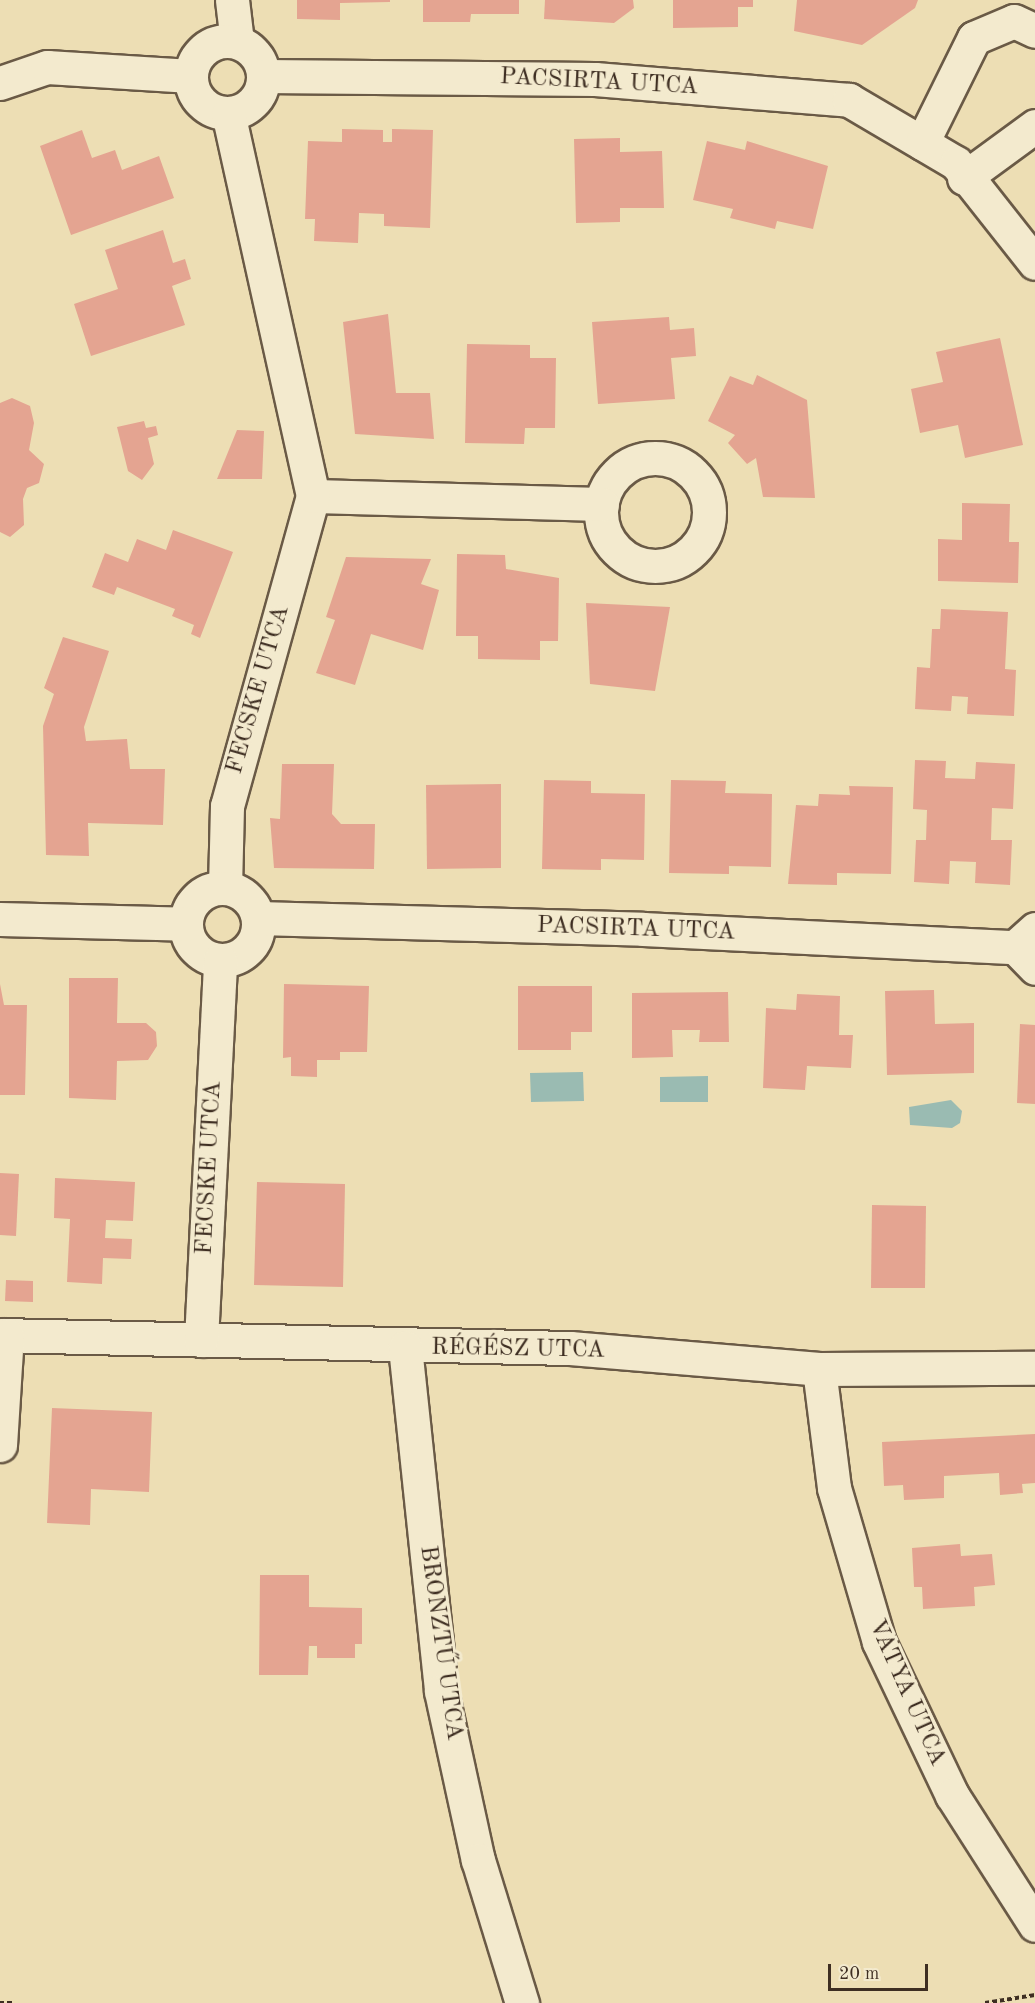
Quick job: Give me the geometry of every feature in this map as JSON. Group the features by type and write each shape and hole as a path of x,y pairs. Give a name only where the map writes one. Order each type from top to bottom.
{"street":[{"path":"216,0 229,41 258,57 263,76 252,104 228,113 205,106 191,76 198,54 229,41"},
{"path":"229,41 232,0"},
{"path":"922,143 974,38 1014,21 1035,31"},
{"path":"0,83 47,67 191,76"},
{"name":"PACSIRTA UTCA","path":"263,76 595,79 849,100 956,163 964,178 1035,263"},
{"name":"FECSKE UTCA","path":"225,888 226,806 313,496 228,113"},
{"path":"964,178 1035,126"},
{"path":"313,496 602,504"},
{"path":"225,888 248,898 258,918 246,950 220,960 193,945 186,924 195,901 225,888"},
{"name":"PACSIRTA UTCA","path":"258,918 643,928 1028,948"},
{"path":"0,919 186,924"},
{"name":"FECSKE UTCA","path":"201,1341 220,960"},
{"path":"0,1445 4,1335"},
{"name":"RÉGÉSZ UTCA","path":"4,1335 405,1347 570,1348 819,1369 1035,1368"},
{"name":"BRONZTŰ UTCA","path":"405,1347 441,1690 478,1860 522,2003"},
{"name":"VATYA UTCA","path":"819,1369 834,1488 879,1642 952,1795 1035,1925"}],"path":[{"path":"985,2003 1035,1995"},
{"path":"0,2003 13,2003"}],"water":[{"path":"583,1072 584,1101 531,1102 530,1073"},
{"path":"708,1076 708,1102 660,1102 660,1077"},
{"path":"951,1100 962,1111 960,1123 952,1128 910,1125 909,1107"}],"building":[{"path":"297,0 390,0 390,2 340,3 340,20 297,19"},
{"path":"423,0 519,0 519,14 471,14 470,22 423,22"},
{"path":"545,0 633,0 634,8 614,23 544,19"},
{"path":"673,0 753,0 753,7 738,7 738,27 673,28"},
{"path":"797,0 918,0 915,8 862,45 794,31"},
{"path":"342,129 383,130 383,142 392,142 392,129 433,130 430,228 384,226 384,214 359,213 358,243 314,241 315,219 305,219 308,141 342,142"},
{"path":"82,130 92,158 115,150 122,170 159,156 174,198 71,235 40,146"},
{"path":"620,138 620,152 662,151 664,208 620,208 620,222 576,223 574,139"},
{"path":"707,141 745,150 747,141 828,166 813,229 777,221 775,229 730,218 733,209 693,200"},
{"path":"163,230 173,263 185,259 191,279 172,286 185,325 91,356 74,304 118,289 105,250"},
{"path":"388,314 396,393 430,393 434,439 355,434 343,322"},
{"path":"669,317 670,330 694,328 696,356 671,358 675,399 598,404 592,322"},
{"path":"1000,338 1023,445 965,458 958,425 920,433 911,389 943,382 936,352"},
{"path":"467,344 530,345 530,358 556,358 555,428 525,428 524,444 465,443"},
{"path":"757,375 807,400 815,498 763,497 756,458 747,464 728,443 735,435 708,421 730,376 753,385"},
{"path":"12,398 30,406 34,423 29,450 44,464 39,483 27,488 23,499 24,525 10,537 0,532 0,403"},
{"path":"144,421 146,428 156,426 158,435 148,438 154,464 142,480 128,471 117,427"},
{"path":"237,430 264,431 262,479 217,479"},
{"path":"962,503 1010,504 1009,542 1019,542 1018,583 938,581 938,539 962,540"},
{"path":"173,530 233,552 200,638 191,634 194,625 172,616 175,609 117,587 114,595 92,587 105,553 128,562 137,539 166,550"},
{"path":"457,554 505,555 506,569 559,578 558,641 540,641 540,660 478,659 478,636 456,636"},
{"path":"346,557 431,559 421,584 439,590 423,650 371,634 355,685 316,673 335,620 326,617"},
{"path":"586,603 670,607 655,691 590,684"},
{"path":"941,609 1008,612 1005,669 1016,670 1014,716 967,714 968,697 952,696 951,711 915,709 917,667 930,668 932,629 940,629"},
{"path":"63,637 109,651 84,727 86,741 127,739 130,769 165,769 163,825 88,823 89,856 46,855 43,726 54,694 44,688"},
{"path":"915,760 946,761 945,778 975,779 976,762 1015,764 1013,809 992,808 991,840 1012,840 1010,885 975,883 976,862 950,861 949,884 914,882 916,840 926,840 927,810 913,809"},
{"path":"282,764 334,764 332,814 341,824 375,824 374,869 274,868 270,818 280,819"},
{"path":"544,780 591,781 591,793 645,794 644,860 601,859 601,870 542,869"},
{"path":"671,780 726,781 725,793 772,794 771,867 729,866 729,874 669,873"},
{"path":"501,784 501,868 427,869 426,785"},
{"path":"849,786 893,787 891,874 837,873 837,885 788,884 796,805 818,806 819,794 850,795"},
{"path":"69,978 118,978 117,1023 146,1023 156,1032 157,1046 148,1060 117,1061 116,1100 69,1098"},
{"path":"0,984 4,1005 27,1005 25,1095 0,1095"},
{"path":"284,984 369,986 367,1052 340,1052 340,1060 317,1060 317,1077 291,1076 291,1057 283,1058"},
{"path":"518,986 592,986 592,1032 571,1032 571,1050 518,1050"},
{"path":"934,990 935,1024 974,1023 974,1073 887,1075 885,991"},
{"path":"728,992 729,1042 699,1042 700,1030 672,1030 673,1057 632,1058 632,993"},
{"path":"797,994 840,996 839,1035 853,1035 851,1068 807,1066 805,1090 763,1088 766,1008 796,1010"},
{"path":"1020,1024 1035,1025 1035,1104 1017,1103"},
{"path":"0,1173 19,1174 16,1236 0,1235"},
{"path":"55,1178 135,1182 133,1221 106,1220 105,1238 132,1239 131,1259 103,1258 102,1284 67,1282 70,1219 54,1218"},
{"path":"257,1182 345,1184 343,1287 254,1285"},
{"path":"872,1205 926,1206 925,1288 871,1288"},
{"path":"6,1280 33,1281 33,1302 5,1301"},
{"path":"52,1408 152,1412 149,1492 91,1489 90,1525 47,1523"},
{"path":"1035,1434 1035,1483 1022,1484 1023,1493 1000,1495 999,1473 944,1476 944,1498 904,1500 903,1485 884,1486 882,1442"},
{"path":"960,1544 961,1556 992,1554 995,1585 974,1587 975,1606 923,1609 922,1587 914,1587 912,1548"},
{"path":"260,1575 309,1575 309,1607 362,1608 362,1644 355,1644 355,1658 317,1658 317,1646 309,1646 308,1675 259,1675"}]}
